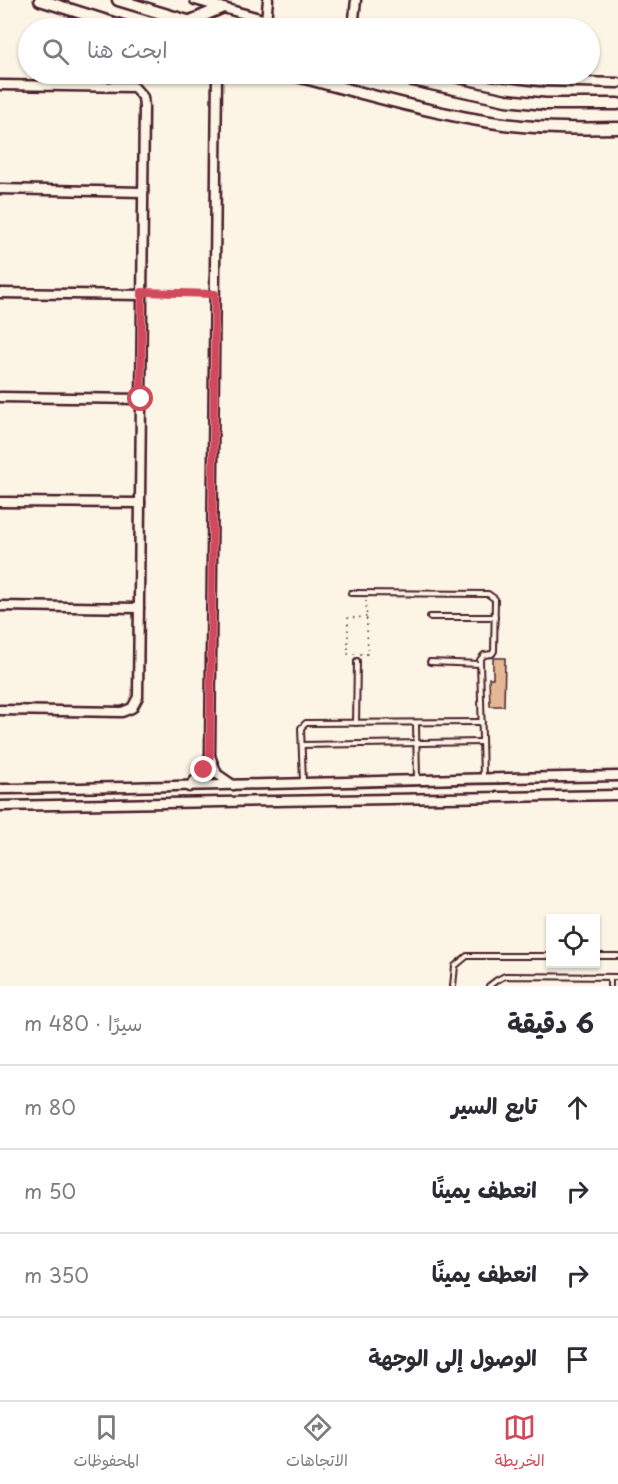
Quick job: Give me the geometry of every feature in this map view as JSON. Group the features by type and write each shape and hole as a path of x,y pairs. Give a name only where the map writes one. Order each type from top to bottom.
{"street":[{"path":"40,0 97,18"},
{"path":"118,0 175,18"},
{"path":"195,0 256,18"},
{"path":"266,18 268,0"},
{"path":"354,18 356,0"},
{"path":"197,18 221,8"},
{"path":"600,83 618,83"},
{"path":"217,84 210,756 217,774 233,785"},
{"path":"327,84 480,120 551,128 618,128"},
{"path":"426,84 525,102 618,104"},
{"path":"0,85 127,86 138,90 144,101 138,693 135,705 122,712 0,710"},
{"path":"0,189 143,192"},
{"path":"0,293 142,293"},
{"path":"0,397 141,399"},
{"path":"0,502 140,503"},
{"path":"0,606 139,608"},
{"path":"189,787 204,770 210,756"},
{"path":"0,789 189,787 618,776"},
{"path":"0,806 618,795"}],"lane":[{"path":"351,593 488,594 494,597 496,602 494,651 492,654 482,656 480,664 483,778"},
{"path":"430,617 496,617"},
{"path":"356,723 357,661"},
{"path":"430,662 480,664"},
{"path":"303,783 302,729 304,724 482,723"},
{"path":"416,724 417,780"},
{"path":"302,745 482,742"},
{"path":"453,986 455,966 467,956 546,956"},
{"path":"600,956 618,956"},
{"path":"489,986 496,980 510,976 618,977"},
{"path":"610,977 610,986"}],"path":[{"path":"142,293 215,294"},
{"path":"366,593 367,617 368,654 348,654 348,618 367,617"}],"building":[{"path":"493,658 505,658 504,706 490,706 489,678 493,678"}],"route":[{"path":"141,399 142,292 215,294 210,756 204,770"}]}
